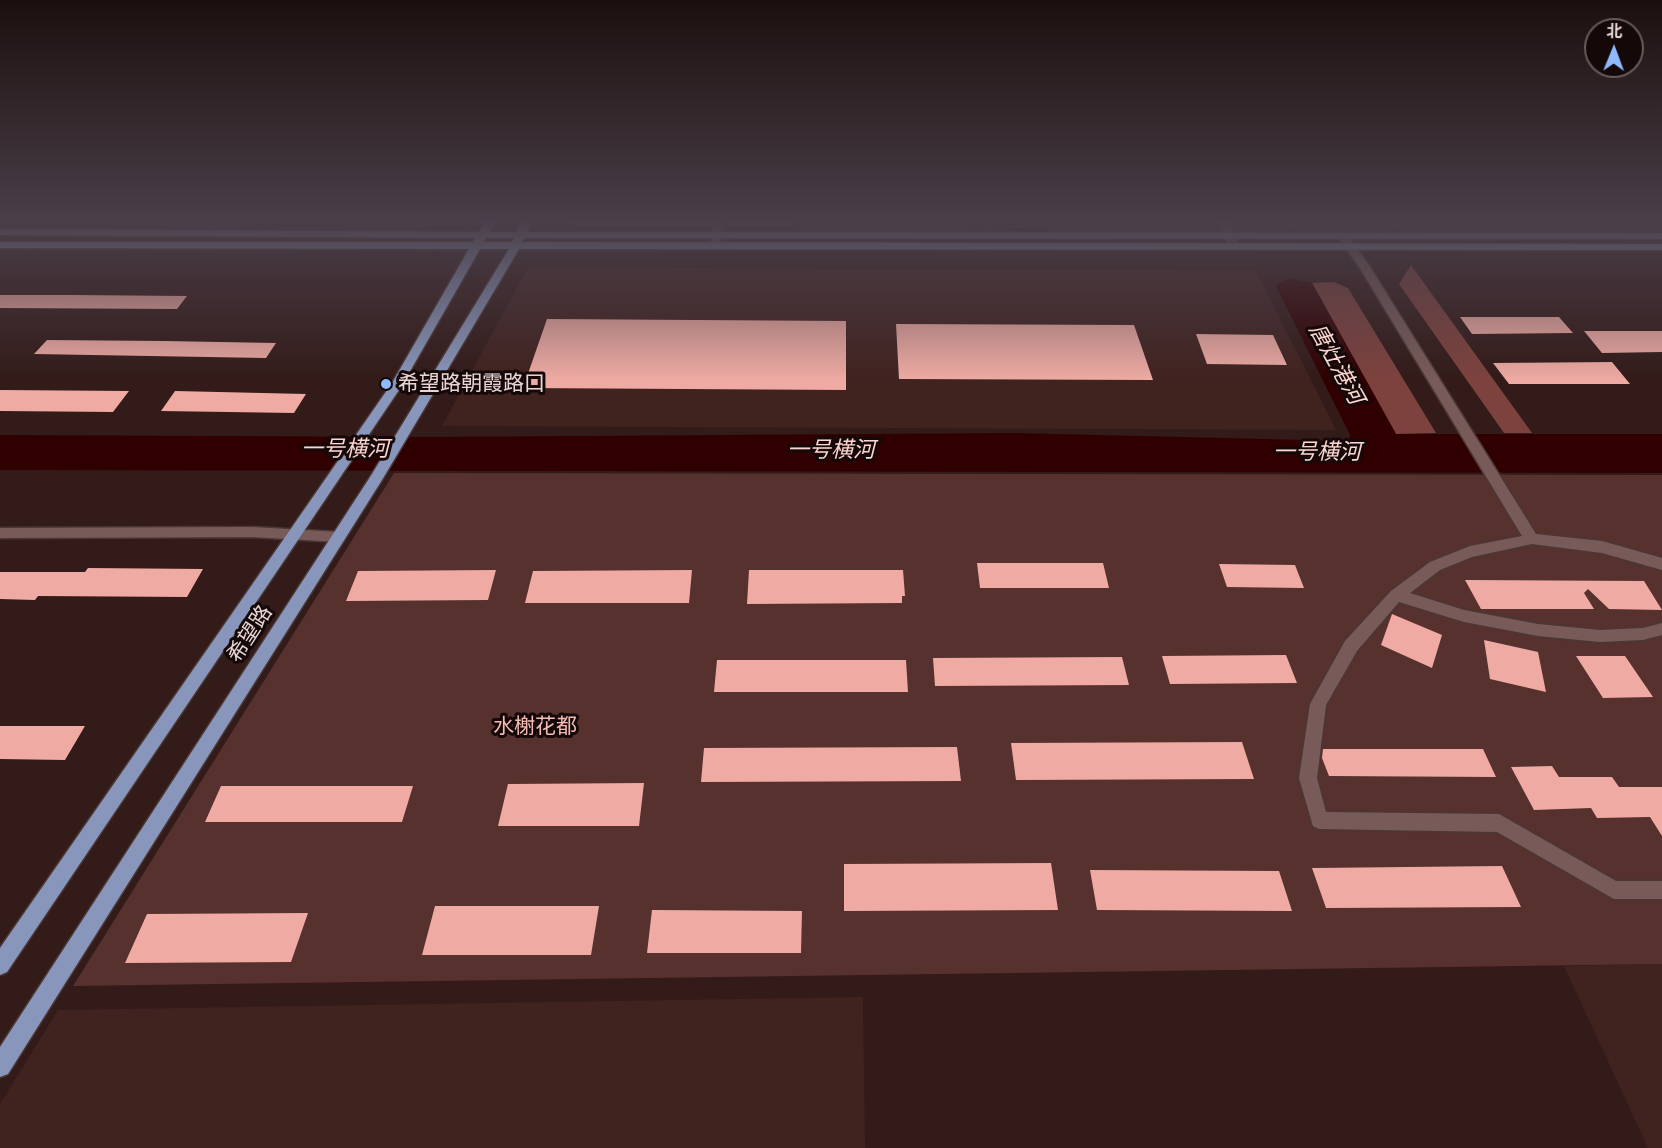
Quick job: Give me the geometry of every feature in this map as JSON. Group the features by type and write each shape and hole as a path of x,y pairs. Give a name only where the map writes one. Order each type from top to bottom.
{"main road":[{"name":"希望路","path":"0,964 396,384 460,274"},
{"name":"希望路","path":"0,1066 377,477 499,274"}],"street":[{"path":"1367,274 1500,484 1532,539"},
{"path":"0,533 293,533 339,537"},
{"path":"1662,564 1602,547 1532,539 1470,552 1435,566 1396,595 1351,646 1318,704 1308,778 1319,820 1499,823 1614,890 1662,890"},
{"path":"1396,595 1464,615 1538,630 1600,636 1643,634 1662,629"}],"shaded area":[{"path":"524,274 1257,274 1336,430 442,426"},
{"path":"1406,274 1417,274 1532,433 1504,433 1399,284"},
{"path":"1334,282 1348,288 1436,433 1396,434 1312,283"},
{"path":"1662,964 1662,1148 1648,1148 1564,966"},
{"path":"863,997 865,1148 0,1148 0,1104 58,1010"}],"green space":[{"name":"水榭花都","path":"394,473 1662,475 1662,964 73,986"}],"water":[{"path":"1289,278 1312,283 1396,434 1662,434 1662,473 0,470 0,435 435,437 1013,433 1349,441 1350,435 1276,286"}],"building":[{"path":"0,295 187,296 177,309 0,308"},
{"path":"1460,317 1559,317 1573,333 1472,334"},
{"path":"547,319 846,321 846,390 523,388"},
{"path":"896,324 1134,325 1153,380 899,379"},
{"path":"1584,331 1662,331 1662,352 1602,353"},
{"path":"1196,334 1273,335 1287,365 1207,364"},
{"path":"47,340 276,343 266,358 34,354"},
{"path":"1612,362 1630,384 1509,384 1493,363"},
{"path":"0,390 129,391 113,412 0,411"},
{"path":"175,391 306,394 294,413 161,411"},
{"path":"977,563 1103,563 1109,588 980,588"},
{"path":"1219,564 1295,565 1304,588 1227,587"},
{"path":"88,568 203,569 187,597 38,596 35,600 0,599 0,572 85,572"},
{"path":"496,570 488,600 346,601 358,571"},
{"path":"692,570 689,603 525,603 533,571"},
{"path":"749,570 903,570 905,596 902,596 902,603 747,604"},
{"path":"1465,580 1644,581 1662,610 1609,609 1588,589 1584,593 1594,609 1481,609"},
{"path":"1392,614 1442,635 1432,668 1381,645"},
{"path":"1484,640 1538,652 1546,692 1490,679"},
{"path":"1286,655 1297,683 1170,684 1162,656"},
{"path":"1576,656 1625,656 1653,697 1603,698"},
{"path":"1122,657 1129,685 935,686 933,658"},
{"path":"717,660 906,660 908,692 714,692"},
{"path":"0,726 85,726 65,760 0,759"},
{"path":"1242,742 1254,779 1016,780 1011,743"},
{"path":"957,747 961,781 701,782 704,748"},
{"path":"1323,749 1483,749 1496,777 1329,776 1322,758"},
{"path":"1552,766 1559,777 1612,777 1619,787 1662,787 1662,836 1650,817 1597,818 1591,808 1534,810 1511,767"},
{"path":"644,783 639,826 498,826 508,784"},
{"path":"221,786 413,786 402,822 205,822"},
{"path":"1051,863 1058,910 844,911 844,864"},
{"path":"1502,866 1521,907 1326,908 1312,868"},
{"path":"1090,870 1279,871 1292,911 1097,910"},
{"path":"435,906 599,906 591,955 422,955"},
{"path":"652,910 802,911 801,953 647,953"},
{"path":"308,913 291,962 125,963 147,914"}],"place":[{"name":"希望路朝霞路口","path":"386,384"}],"water label":[{"name":"唐灶港河","path":"1336,364"},
{"name":"一号横河","path":"345,449"},
{"name":"一号横河","path":"831,450"},
{"name":"一号横河","path":"1317,452"}]}
